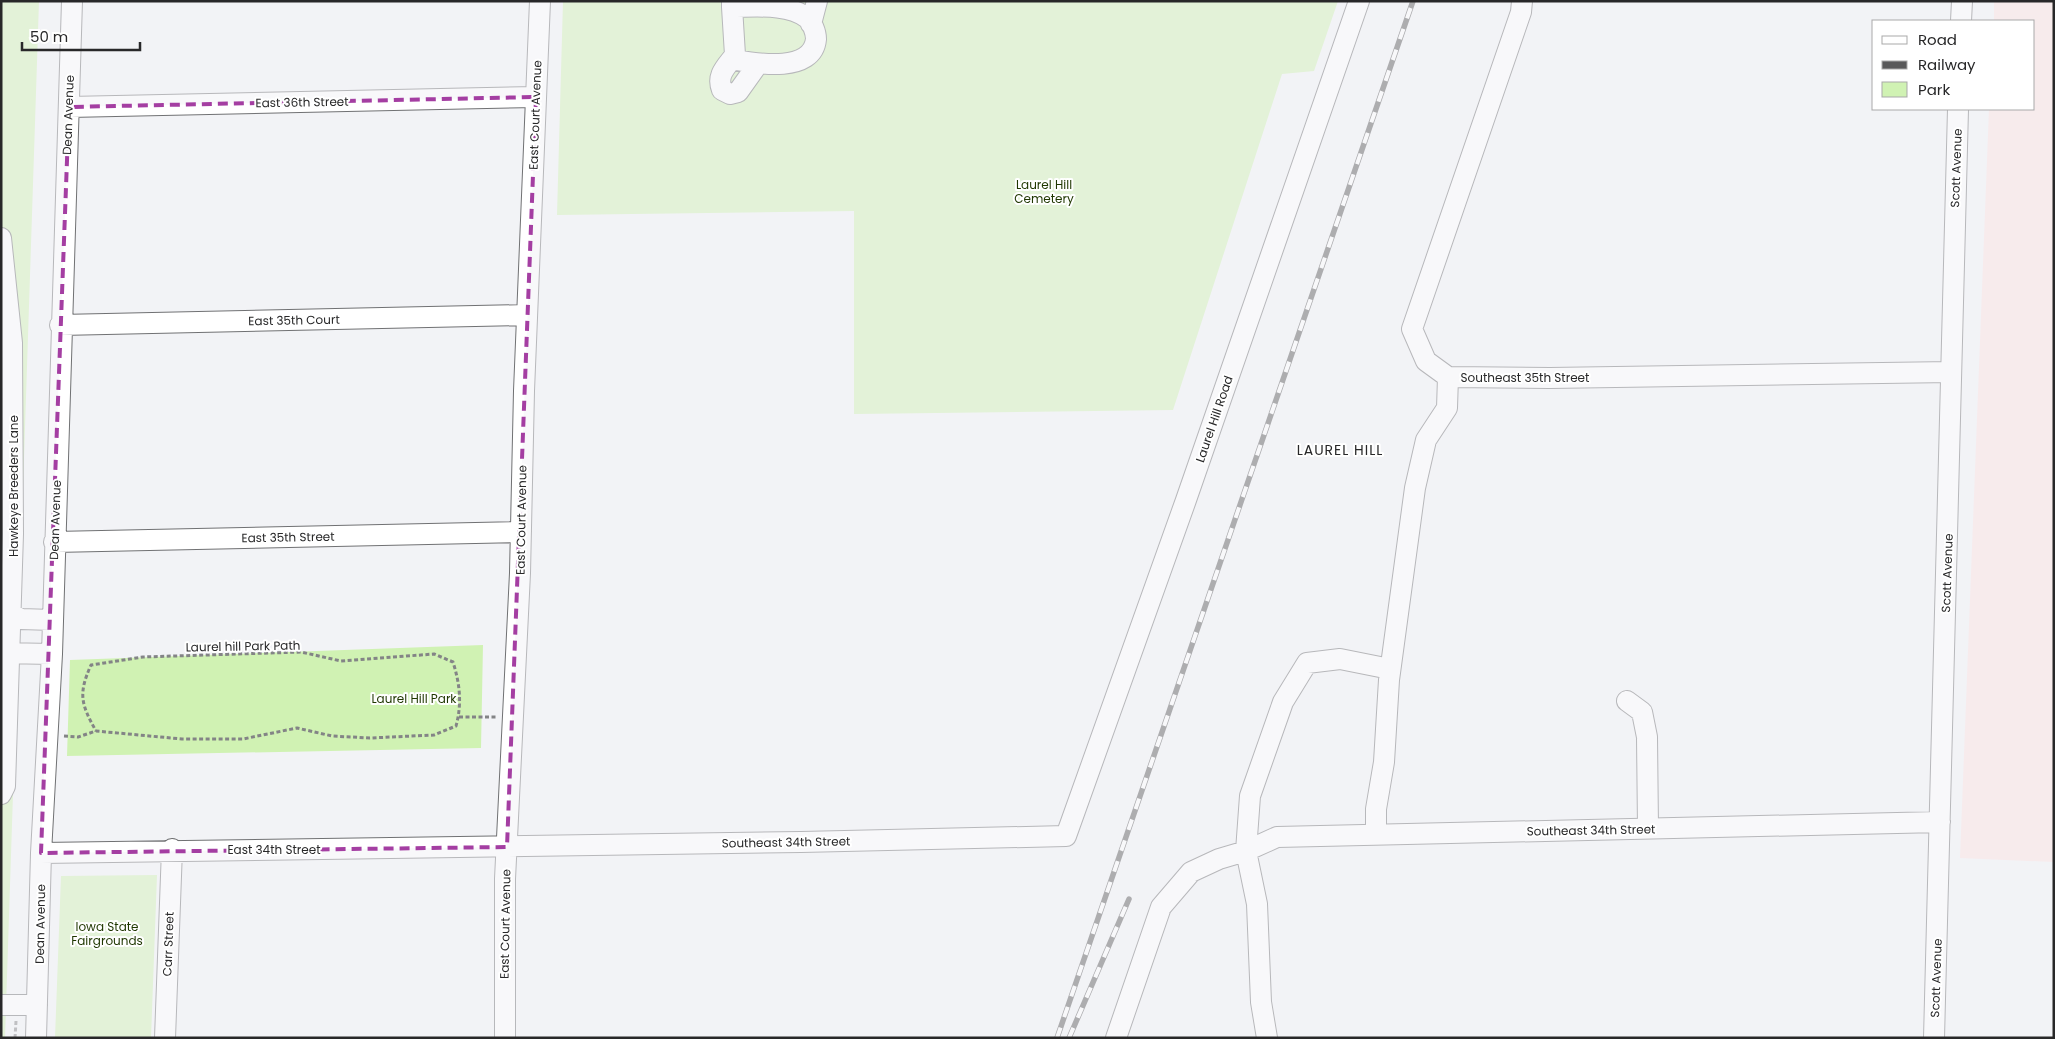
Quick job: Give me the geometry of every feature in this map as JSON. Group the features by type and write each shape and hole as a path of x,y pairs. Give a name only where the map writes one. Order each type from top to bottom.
{"street":[{"name":"Dean Avenue","path":"36,1038 41,853 52,654 60,325 72,1"},
{"name":"East Court Avenue","path":"505,1038 507,846 521,532 527,315 540,1"},
{"path":"811,24 817,1"},
{"name":"Laurel Hill Road","path":"1066,836 1186,500 1360,1"},
{"name":"Southeast 35th Street","path":"1522,1 1521,12 1412,329 1426,361 1448,377 1550,378 1951,372"},
{"path":"1961,20 1962,1"},
{"path":"732,4 783,8 807,18 816,38 813,48 804,58 785,64 758,64 736,60 732,4"},
{"path":"735,55 721,74 719,82 722,90 730,94 738,92 758,64"},
{"name":"East 36th Street","path":"69,107 536,97"},
{"name":"Scott Avenue","path":"1934,1038 1958,110"},
{"name":"Hawkeye Breeders Lane","path":"1,238 12,342 13,534 6,614 5,786 1,794"},
{"name":"East 35th Court","path":"60,325 527,315"},
{"path":"1376,834 1376,809 1384,762 1390,669 1415,488 1426,440 1446,408 1448,377"},
{"name":"East 35th Street","path":"54,542 521,532"},
{"path":"6,614 21,619 52,620"},
{"path":"6,653 52,654"},
{"path":"1265,1037 1261,1002 1256,904 1246,852 1250,796 1283,702 1307,663 1340,659 1390,669"},
{"path":"1627,701 1642,712 1647,737 1648,828"},
{"name":"Southeast 34th Street","path":"1116,1038 1161,907 1191,872 1219,859 1246,852 1277,837 1940,822"},
{"name":"Southeast 34th Street","path":"507,846 1066,836"},
{"name":"East 34th Street","path":"41,853 172,849 507,846"},
{"name":"Carr Street","path":"165,1038 172,849"},
{"path":"1,1005 37,1005"}],"path":[{"name":"Laurel hill Park Path","path":"96,731 83,709 83,684 91,666 152,657 301,652 341,661 434,654 453,662 460,683 459,717"},
{"path":"58,735 78,737 96,731 182,738 243,739 297,728 332,736 370,738 434,735 456,726 459,717 487,716 513,719"}],"highlighted area":[{"path":"536,97 507,847 41,853 69,107"}],"shaded area":[{"path":"1994,1 2054,1 2054,862 1960,858 1989,110 2035,110 2035,20 1994,20"}],"green space":[{"path":"1,1 39,1 5,1038 1,1038"},
{"name":"Laurel Hill Cemetery","path":"563,1 1338,1 1314,71 1282,74 1173,410 854,414 854,211 557,215"},
{"name":"Laurel Hill Park","path":"483,645 481,748 67,756 70,660"},
{"name":"Iowa State Fairgrounds","path":"157,875 151,1038 55,1038 61,876"}],"railway":[{"path":"1057,1038 1413,1"},
{"path":"1069,1038 1129,899"}],"district":[{"name":"LAUREL HILL","path":"1340,450"}]}
